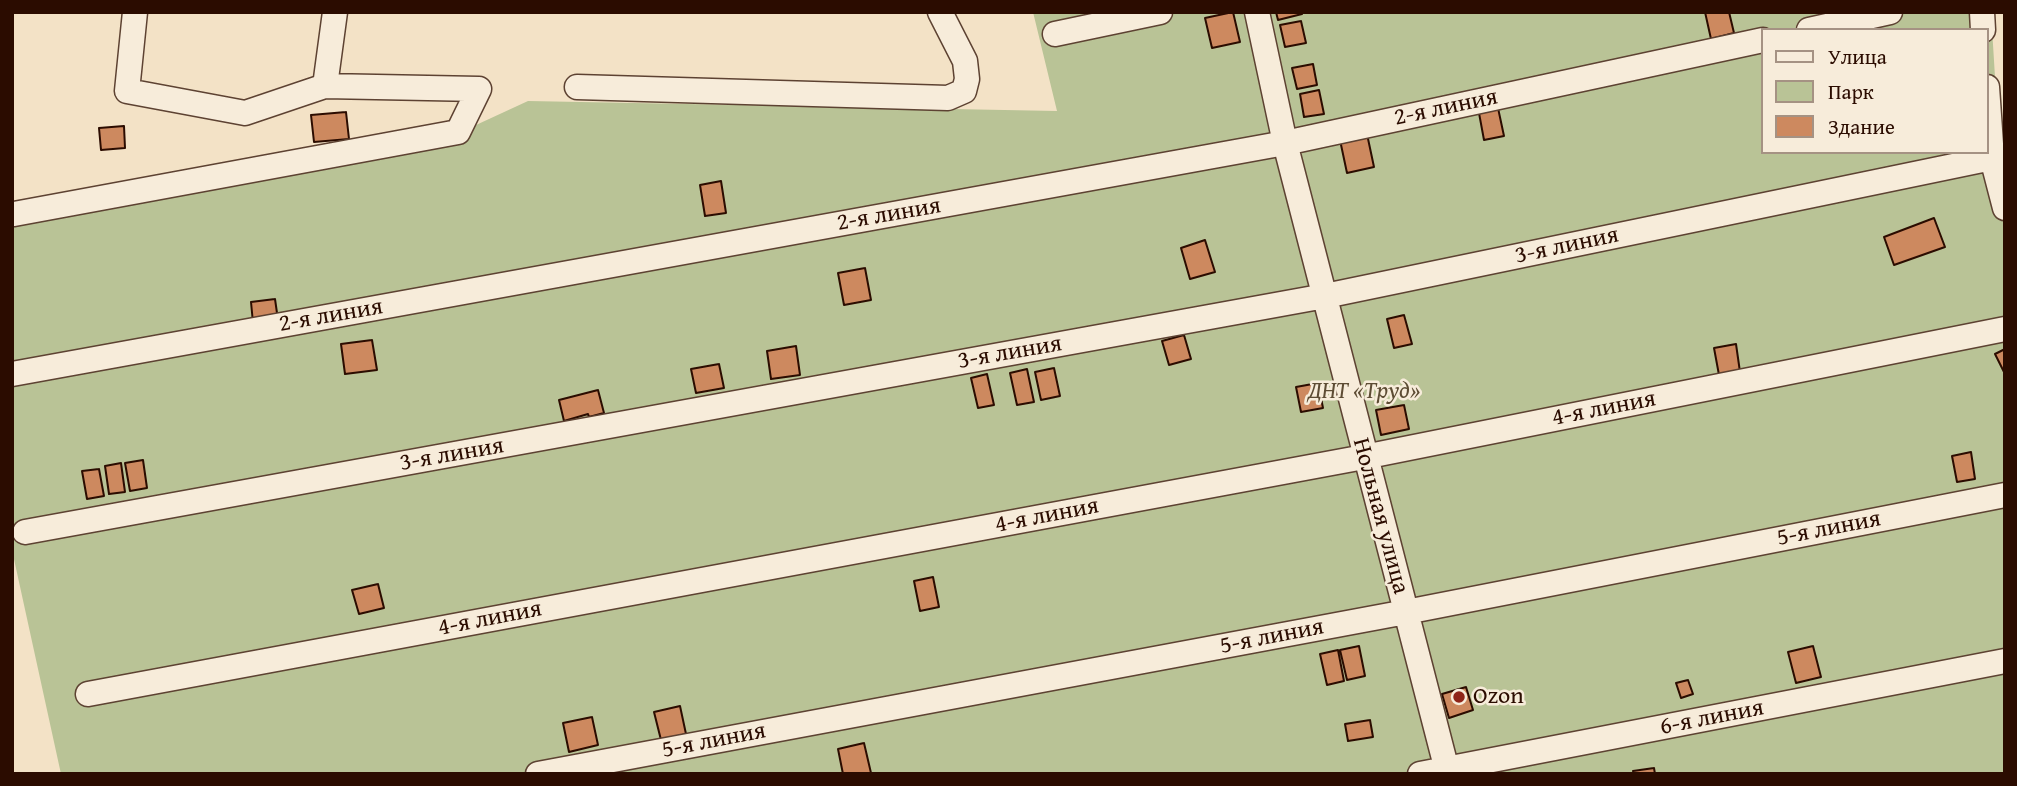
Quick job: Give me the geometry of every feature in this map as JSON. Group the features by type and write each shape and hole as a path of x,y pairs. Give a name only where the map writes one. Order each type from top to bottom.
{"street":[{"path":"14,214 458,132 479,89 326,86 245,113 127,91 135,12"},
{"path":"326,86 335,12"},
{"path":"577,87 948,98 964,91 967,79 965,61 940,12"},
{"path":"1055,34 1160,12"},
{"name":"Нольная улица","path":"1257,12 1285,144 1364,457 1448,771"},
{"path":"1818,28 1890,12"},
{"name":"2-я линия","path":"12,374 1285,144 1762,40"},
{"path":"1989,115 1992,158 2005,208"},
{"name":"3-я линия","path":"25,533 1325,296 1992,158"},
{"name":"4-я линия","path":"88,694 1364,457 2005,329"},
{"name":"5-я линия","path":"538,774 1406,612 2005,495"},
{"name":"6-я линия","path":"1420,774 1448,771 2005,661"}],"green space":[{"name":"ДНТ «Труд»","path":"1033,12 1991,12 2002,191 2005,199 2005,774 61,774 12,550 12,207 476,125 528,101 1057,111"}],"building":[{"path":"1233,12 1240,42 1212,48 1205,18"},
{"path":"1276,12 1302,12 1302,14 1278,20"},
{"path":"1705,12 1729,12 1734,33 1711,39"},
{"path":"1301,21 1306,43 1285,47 1280,25"},
{"path":"1313,64 1317,85 1297,89 1292,68"},
{"path":"1319,90 1324,114 1304,117 1300,94"},
{"path":"1498,108 1504,136 1484,140 1479,113"},
{"path":"346,112 349,139 314,142 311,115"},
{"path":"124,126 125,148 101,150 99,128"},
{"path":"1367,134 1374,167 1347,173 1340,140"},
{"path":"721,181 726,213 705,216 700,185"},
{"path":"1934,218 1945,247 1894,265 1884,237"},
{"path":"1205,240 1215,272 1190,279 1181,248"},
{"path":"865,268 871,300 844,305 838,273"},
{"path":"275,299 278,320 253,323 251,302"},
{"path":"1404,315 1412,344 1394,348 1387,319"},
{"path":"1184,335 1191,359 1169,365 1162,341"},
{"path":"372,340 377,370 345,374 341,344"},
{"path":"1736,344 1740,372 1719,375 1714,348"},
{"path":"796,346 800,375 771,379 767,351"},
{"path":"2005,349 2005,374 1995,354"},
{"path":"719,364 724,388 696,393 691,369"},
{"path":"1054,368 1060,396 1041,400 1035,372"},
{"path":"1027,369 1034,402 1017,405 1010,373"},
{"path":"987,374 994,405 978,408 971,378"},
{"path":"1318,383 1323,408 1301,412 1296,387"},
{"path":"598,390 604,413 589,417 588,414 564,421 559,400"},
{"path":"1404,405 1409,429 1381,435 1376,410"},
{"path":"1971,452 1975,479 1957,482 1952,456"},
{"path":"143,460 147,488 130,491 125,463"},
{"path":"121,463 125,492 109,494 105,466"},
{"path":"99,469 104,496 87,499 82,471"},
{"path":"933,577 939,607 920,611 914,581"},
{"path":"378,584 384,608 359,614 352,590"},
{"path":"1359,646 1365,676 1347,680 1340,650"},
{"path":"1813,646 1821,677 1796,683 1788,652"},
{"path":"1338,650 1344,681 1327,685 1320,654"},
{"path":"1688,680 1693,694 1681,698 1676,683"},
{"path":"1466,687 1473,710 1449,718 1442,694"},
{"path":"680,706 686,734 661,740 654,712"},
{"path":"592,717 598,745 569,752 563,723"},
{"path":"1370,720 1373,737 1348,741 1345,724"},
{"path":"864,743 871,773 843,774 838,749"},
{"path":"1654,768 1655,774 1634,774 1633,771"}],"place":[{"name":"Ozon","path":"1459,697"}]}
